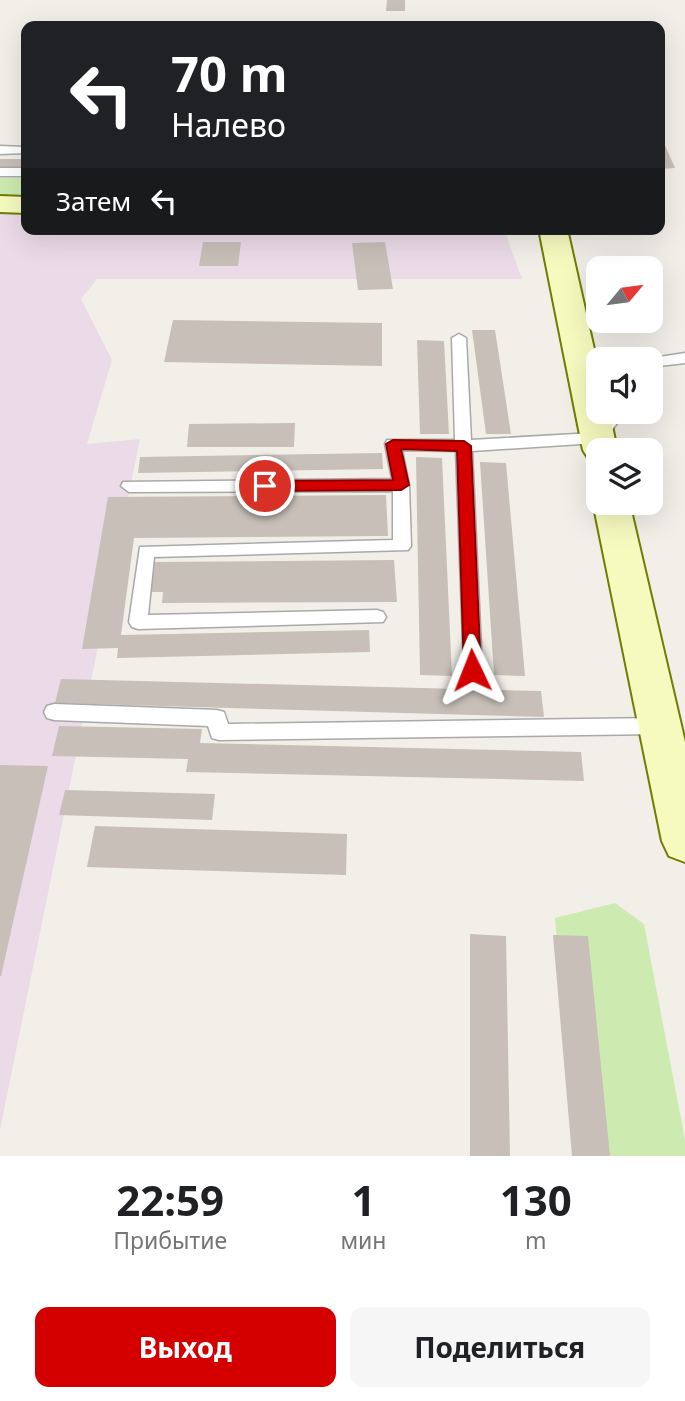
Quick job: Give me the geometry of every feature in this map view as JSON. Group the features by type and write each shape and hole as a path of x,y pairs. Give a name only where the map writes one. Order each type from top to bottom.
{"street":[{"path":"0,204 21,205"},
{"path":"554,235 598,438"},
{"path":"614,515 685,841"}],"lane":[{"path":"0,150 21,150"},
{"path":"0,172 21,172"},
{"path":"459,338 472,670"},
{"path":"663,361 685,358"},
{"path":"377,617 138,622 146,551 402,546 401,485 393,444 586,444"},
{"path":"129,486 401,485"},
{"path":"54,712 217,718 219,732 660,726"}],"shaded area":[{"path":"0,206 21,206 21,235 506,235 522,279 97,279 81,299 112,360 87,444 140,439 0,1130"}],"green space":[{"path":"0,178 21,178 21,196 0,196"},
{"path":"615,903 644,924 685,1140 685,1156 575,1156 555,918"}],"building":[{"path":"387,0 405,0 405,11 386,11"},
{"path":"665,145 675,168 665,169"},
{"path":"0,159 21,159 21,168 0,167"},
{"path":"203,242 241,242 238,266 199,266"},
{"path":"385,242 393,289 358,290 352,243"},
{"path":"173,320 382,323 382,366 164,362"},
{"path":"472,330 495,330 511,434 486,434"},
{"path":"417,340 444,341 449,434 420,434"},
{"path":"295,423 294,447 187,447 189,424"},
{"path":"382,453 383,469 138,473 140,457"},
{"path":"416,457 442,458 452,676 420,675"},
{"path":"480,462 506,463 525,676 494,675"},
{"path":"386,495 388,536 134,538 121,635 369,630 370,652 117,658 118,648 82,649 108,497"},
{"path":"394,560 397,602 162,603 163,592 148,592 152,562"},
{"path":"61,679 541,691 544,717 55,703"},
{"path":"59,726 202,729 200,743 581,752 584,781 186,772 188,759 52,756"},
{"path":"0,765 48,766 1,976 0,976"},
{"path":"65,790 215,794 212,820 59,815"},
{"path":"95,826 347,834 346,875 87,867"},
{"path":"470,934 506,936 510,1156 470,1156"},
{"path":"553,935 588,936 610,1156 572,1156"}],"route":[{"path":"265,486 401,485 393,444 464,446 472,670"}]}
